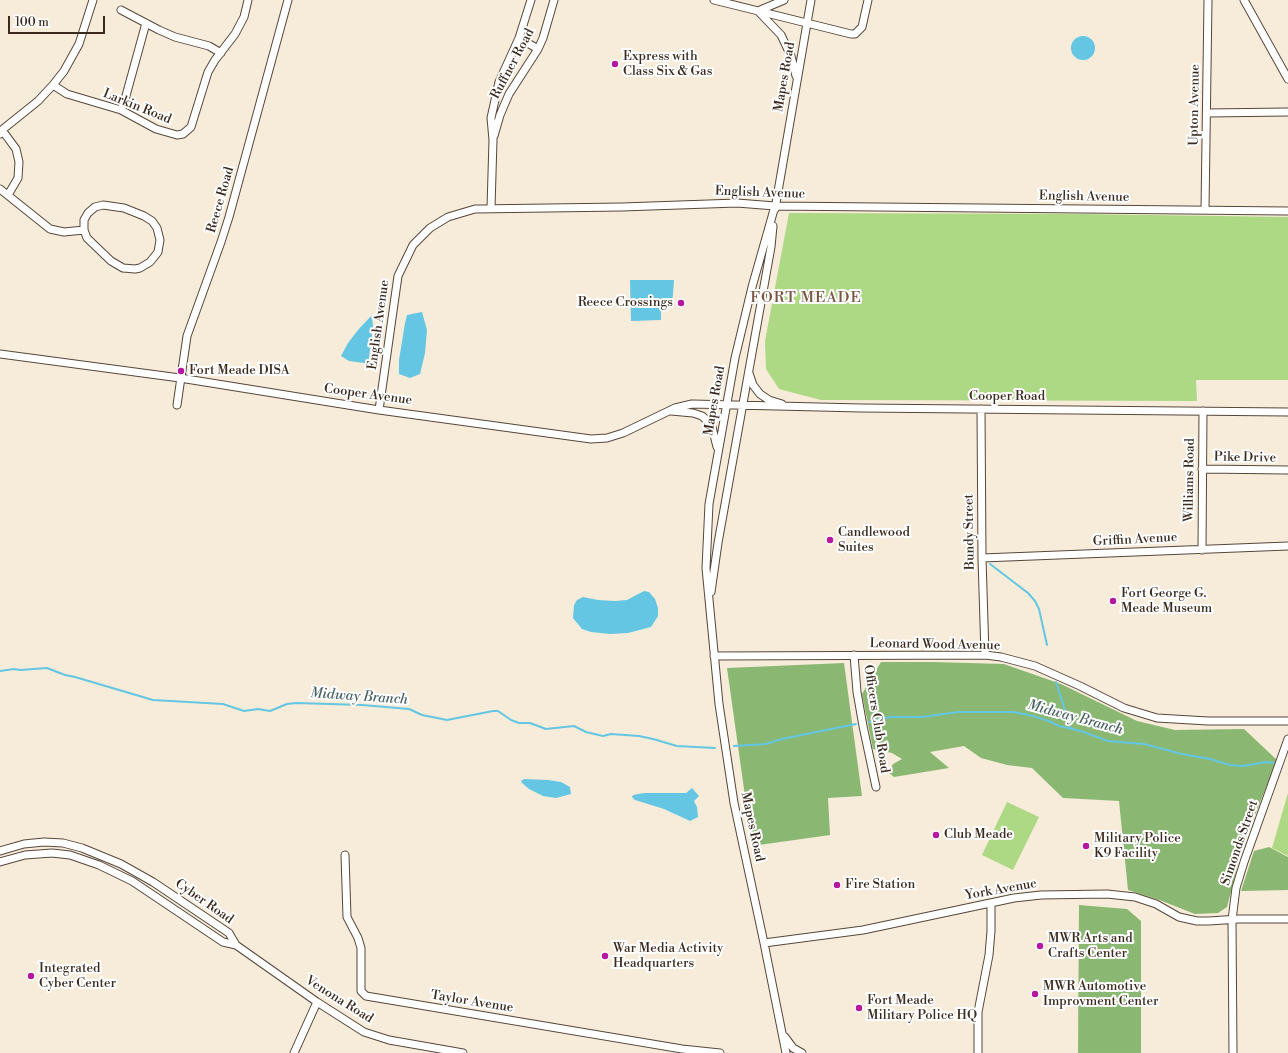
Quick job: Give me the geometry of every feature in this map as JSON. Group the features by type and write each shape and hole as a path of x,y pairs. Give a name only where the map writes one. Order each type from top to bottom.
{"street":[{"path":"8,195 18,178 20,162 16,149 1,132 38,101 64,71 79,44 94,0"},
{"name":"Larkin Road","path":"53,85 67,94 121,110 156,129 177,135 183,134 191,127 208,72 235,34 244,17 248,0"},
{"name":"Reece Road","path":"177,405 180,378 188,336 225,230 288,0"},
{"name":"Ruffner Road","path":"491,208 493,140 491,118 499,82 519,38 531,0"},
{"name":"Ruffner Road","path":"493,140 500,115 509,94 538,49 543,38 554,0"},
{"path":"714,0 851,34 855,34 862,27 868,0"},
{"path":"758,11 784,0"},
{"name":"Mapes Road","path":"709,604 718,543 771,247 775,206 811,0"},
{"name":"Upton Avenue","path":"1206,210 1208,0"},
{"path":"1244,0 1288,79"},
{"path":"122,10 175,36 209,46 221,53"},
{"path":"758,11 781,35 791,56 797,80"},
{"path":"121,110 146,23"},
{"path":"519,38 538,49"},
{"path":"498,88 509,94"},
{"path":"1207,112 1288,112"},
{"path":"0,189 50,230 64,232 84,230"},
{"name":"English Avenue","path":"379,410 398,276 413,245 430,228 448,217 475,209 622,208 737,203 775,206 1288,211"},
{"path":"103,205 124,208 152,221 159,234 159,246 154,258 146,265 135,269 129,269 117,265 111,261 87,238 84,230 84,220 88,213 95,207 103,205"},
{"name":"Mapes Road","path":"775,206 735,358 709,504 706,568 719,704 734,804 786,1053"},
{"name":"Cooper Avenue","path":"0,354 180,378 379,410 591,439 607,438 623,433 683,406 692,404 727,405"},
{"path":"749,369 750,377 760,394 769,400 789,406"},
{"name":"Cooper Road","path":"727,405 1288,412"},
{"name":"Bundy Street","path":"981,409 982,558 985,655"},
{"path":"669,411 698,414 706,419 712,427 718,452"},
{"name":"Williams Road","path":"1202,550 1203,411"},
{"name":"Pike Drive","path":"1202,469 1288,470"},
{"name":"Griffin Avenue","path":"982,558 1288,546"},
{"name":"Officers Club Road","path":"854,655 858,699 876,787"},
{"name":"Leonard Wood Avenue","path":"714,656 985,655 1035,666 1124,708 1157,718 1208,721 1288,721"},
{"name":"Simonds Street","path":"1233,1053 1232,920 1238,879 1288,740"},
{"name":"Cyber Road","path":"0,851 24,844 44,842 63,843 82,848 121,864 158,885 229,933 236,945"},
{"name":"Cyber Road","path":"0,862 16,856 43,853 61,853 79,858 132,881 223,942 236,945"},
{"name":"Taylor Avenue","path":"345,854 346,917 358,938 361,948 361,991 366,996 682,1049 720,1053"},
{"name":"York Avenue","path":"764,944 863,930 1014,898 1041,895 1121,895 1135,897 1146,900 1186,919 1209,921 1288,919"},
{"path":"978,1053 978,1012 989,955 991,903"},
{"name":"Venona Road","path":"236,945 317,1002 351,1024 370,1034 389,1040 463,1053"},
{"path":"294,1053 317,1002"},
{"path":"782,1032 790,1045 802,1053"}],"green space":[{"path":"789,213 1080,214 1288,217 1288,380 1196,380 1197,401 821,400 779,389 766,369 765,341"},
{"path":"881,662 1004,664 1061,684 1137,721 1175,730 1244,729 1277,760 1243,845 1227,907 1218,913 1195,914 1128,890 1119,801 1063,798 1032,768 1007,765 981,758 964,746 930,752 949,768 894,777 888,772 893,764 902,759 892,753 873,749 862,694"},
{"path":"844,663 862,796 828,798 830,835 752,846 727,668"},
{"path":"1288,793 1288,856 1272,848"},
{"path":"1007,802 1039,817 1013,870 982,855"},
{"path":"1269,847 1288,857 1288,890 1241,891 1254,851"},
{"path":"1079,905 1127,909 1141,921 1141,1053 1078,1053"}],"water":[{"path":"1083,36 1088,37 1094,43 1094,53 1088,59 1083,60 1078,59 1072,53 1071,48 1072,43 1078,37"},
{"path":"630,280 674,280 672,308 661,308 661,320 631,321"},
{"path":"422,312 427,330 425,353 420,374 410,378 399,374 399,360 405,323 407,315"},
{"path":"372,315 373,327 368,365 349,361 341,356 348,343"},
{"path":"644,591 649,592 655,599 658,608 658,616 651,627 628,633 610,634 591,632 582,629 573,618 574,605 577,600 583,597 598,600 627,600"},
{"path":"524,779 561,782 570,787 571,794 556,798 543,796 529,789 522,783 521,781"},
{"path":"692,788 699,796 694,801 697,807 698,817 690,821 664,809 635,800 632,797 633,795 644,793 686,793"}],"waterway":[{"path":"990,564 1028,593 1035,601 1039,609 1047,645"},
{"name":"Midway Branch","path":"0,671 47,668 65,675 153,700 223,704 244,711 258,709 270,711 287,704 296,703 362,705 409,709 422,715 447,720 498,711 511,720 519,723 530,723 546,729 574,726 586,732 603,736 611,734 639,736 677,746 715,748"},
{"path":"1056,682 1071,729"},
{"name":"Midway Branch","path":"869,722 890,717 922,717 958,712 1013,712 1049,721 1059,726 1081,731 1108,741 1144,744 1230,765 1243,766 1266,762 1275,763"},
{"name":"Midway Branch","path":"734,746 766,744 782,739 856,724"}],"place":[{"name":"Express with Class Six & Gas","path":"615,64"},
{"name":"Reece Crossings","path":"681,303"},
{"name":"Fort Meade DISA","path":"181,371"},
{"name":"Candlewood Suites","path":"830,540"},
{"name":"Fort George G. Meade Museum","path":"1113,601"},
{"name":"Club Meade","path":"936,835"},
{"name":"Military Police K9 Facility","path":"1086,846"},
{"name":"Fire Station","path":"837,885"},
{"name":"MWR Arts and Crafts Center","path":"1040,946"},
{"name":"War Media Activity Headquarters","path":"605,956"},
{"name":"Integrated Cyber Center","path":"31,976"},
{"name":"MWR Automotive Improvment Center","path":"1035,994"},
{"name":"Fort Meade Military Police HQ","path":"859,1008"}],"district":[{"name":"FORT MEADE","path":"806,298"}]}
